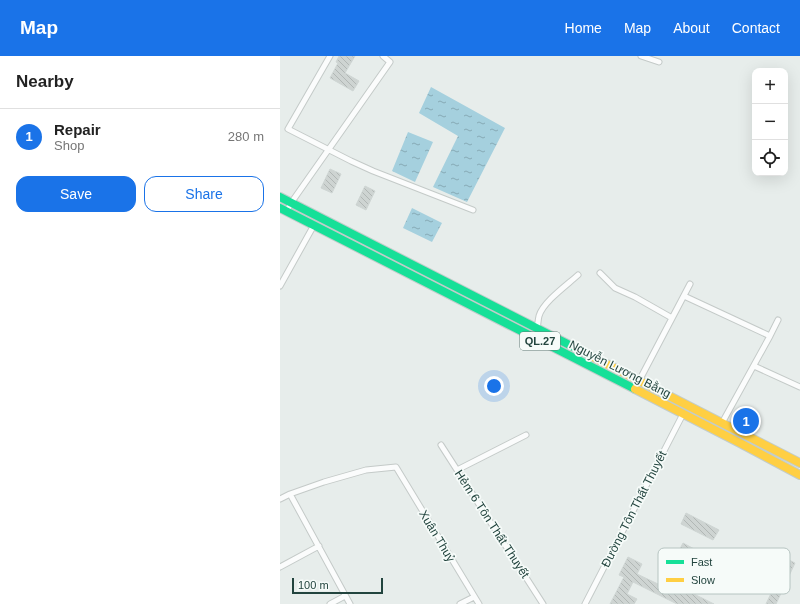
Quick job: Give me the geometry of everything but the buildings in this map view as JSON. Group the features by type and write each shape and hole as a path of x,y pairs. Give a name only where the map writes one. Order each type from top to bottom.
{"main road":[{"name":"Nguyễn Lương Bằng","path":"280,198 745,435 799,460"},
{"name":"Nguyễn Lương Bằng","path":"283,210 800,475"},
{"path":"740,444 745,435"}],"street":[{"path":"330,56 288,129 328,150 374,171 472,210"},
{"path":"283,210 291,203 390,62 385,56"},
{"path":"641,56 659,62"},
{"path":"280,286 314,225"},
{"path":"600,273 615,288 635,297 672,318"},
{"path":"537,328 539,317 543,308 578,275"},
{"path":"639,381 690,284"},
{"path":"684,296 770,336"},
{"path":"722,423 778,320"},
{"path":"754,366 800,387"},
{"name":"Đường Tôn Thất Thuyết","path":"585,604 683,414"},
{"path":"457,470 526,435"},
{"name":"Hẻm 6 Tôn Thất Thuyết","path":"441,445 543,604"},
{"name":"Xuân Thuỷ","path":"290,494 324,482 366,470 396,468 479,604"},
{"path":"280,499 290,494 350,604"},
{"path":"280,567 319,546"},
{"path":"330,604 345,596"},
{"path":"460,604 474,597"}],"water":[{"path":"431,87 505,128 467,202 433,187 458,136 419,113"},
{"path":"408,132 433,142 415,182 392,171"},
{"path":"412,208 442,223 432,242 403,228"}],"traffic: fast":[{"path":"280,197 591,356"},
{"path":"280,208 635,389"}],"traffic: slow":[{"path":"591,356 800,463"},
{"path":"635,389 800,475"}],"place":[{"name":"Repair","path":"746,421"}]}
